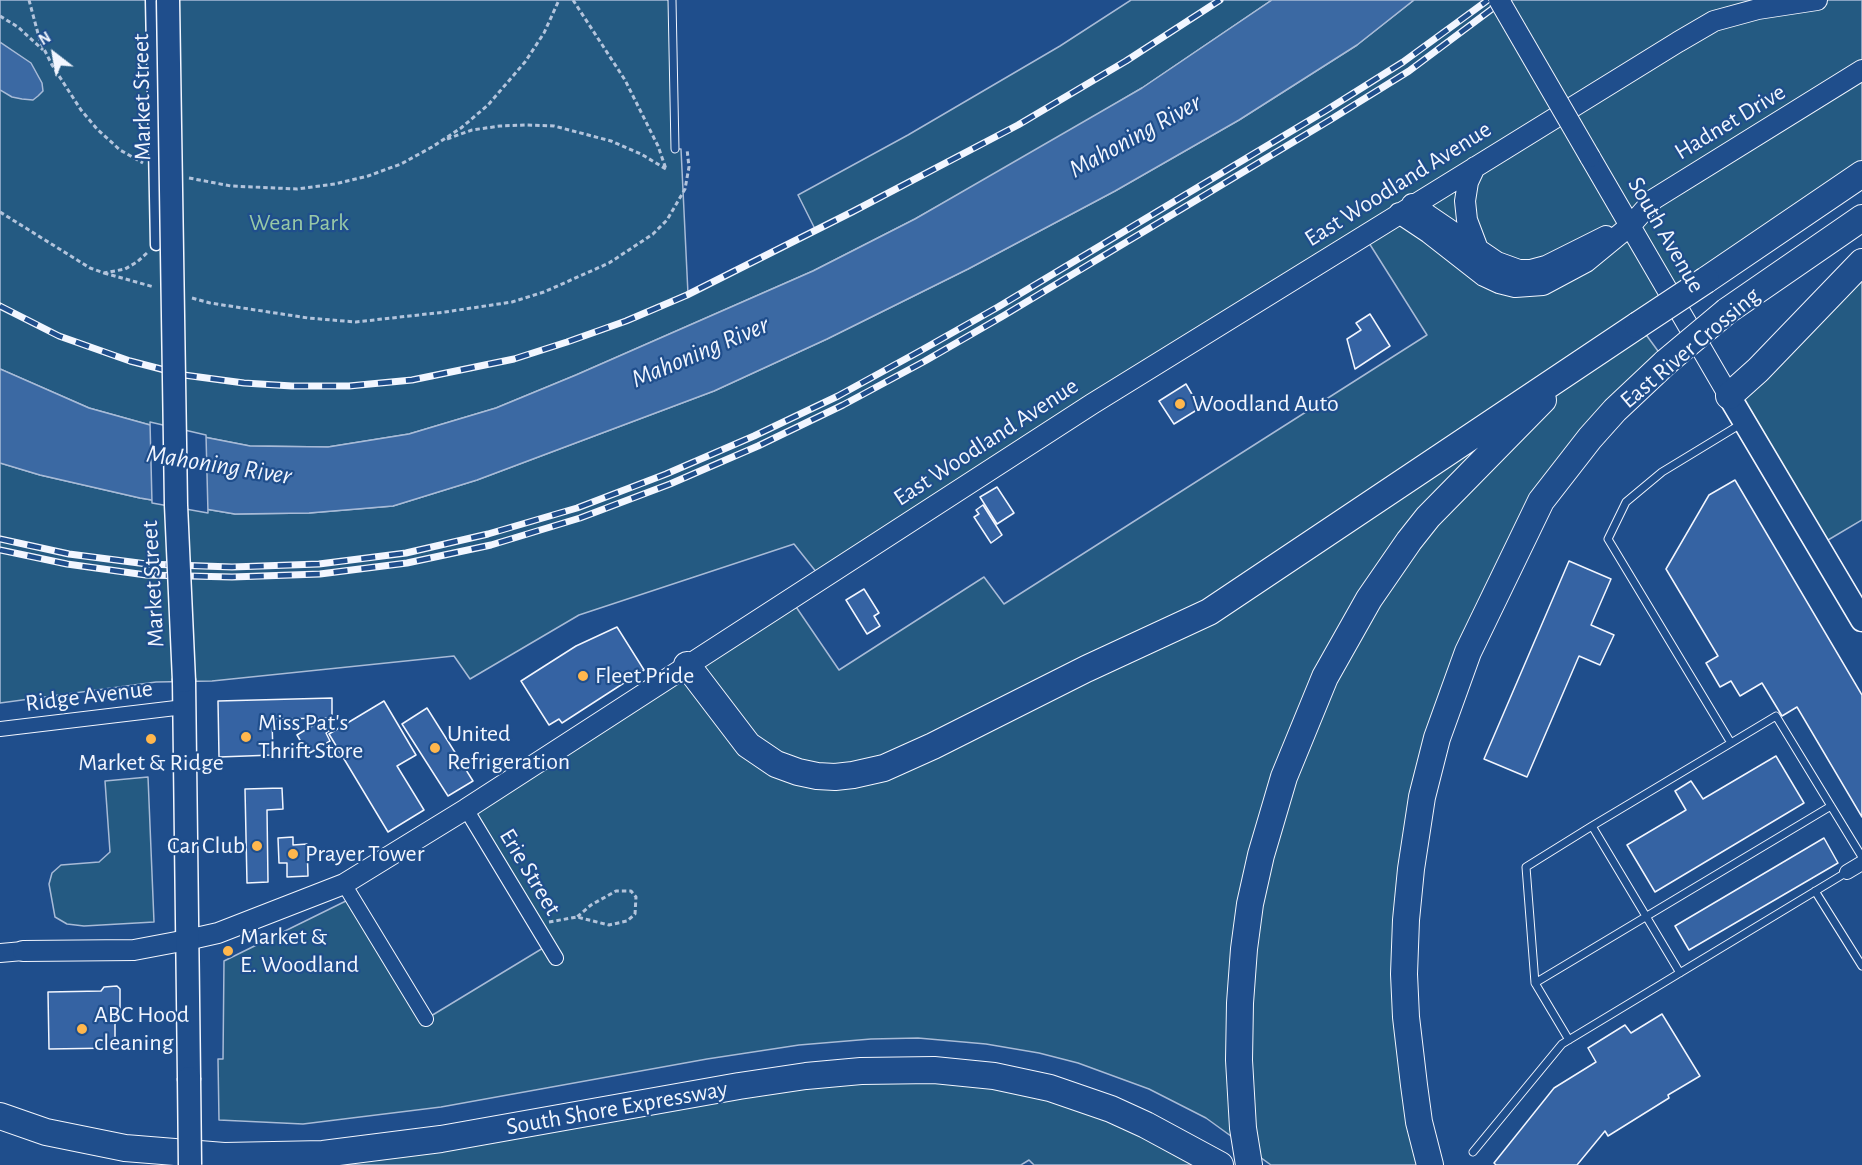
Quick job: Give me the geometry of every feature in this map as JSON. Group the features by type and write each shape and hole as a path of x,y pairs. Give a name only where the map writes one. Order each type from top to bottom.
{"highway":[{"name":"East River Crossing","path":"1581,362 1862,174"},
{"name":"East River Crossing","path":"1430,1165 1419,1122 1406,1017 1404,974 1406,920 1422,797 1437,738 1464,663 1541,501 1590,438 1629,396 1727,311 1862,218"},
{"path":"1729,396 1758,370 1862,262"},
{"path":"687,665 748,745 776,764 808,774 835,777 853,776 884,768 933,746 1086,669 1209,612 1581,362"},
{"path":"1249,1165 1243,1128 1239,1060 1240,1003 1250,903 1261,855 1284,777 1311,709 1345,640 1369,599 1422,525 1581,362"},
{"name":"South Shore Expressway","path":"0,1116 46,1132 124,1148 224,1156 323,1154 441,1139 795,1078 861,1071 934,1070 994,1076 1050,1088 1111,1109 1219,1164"}],"main road":[{"name":"Market Street","path":"168,0 176,505 184,681 190,1165"},
{"name":"South Avenue","path":"1499,0 1862,620"},
{"name":"East Woodland Avenue","path":"23,951 134,950 188,940 227,930 344,884 466,809 1092,404 1406,208 1714,21 1758,9 1817,0"},
{"name":"Hadnet Drive","path":"1406,208 1429,233 1484,276 1499,283 1530,288 1555,280 1586,262 1631,225 1654,199 1862,70"},
{"path":"1475,167 1468,182 1465,201 1467,220 1478,249"},
{"name":"Hadnet Drive","path":"1406,208 1510,268 1531,270 1546,266 1631,225"}],"street":[{"path":"151,0 156,245"},
{"name":"Ridge Avenue","path":"0,729 184,707"},
{"name":"Erie Street","path":"466,809 556,958"},
{"path":"1847,872 1862,862"},
{"path":"344,884 426,1019"},
{"path":"0,952 23,951"}],"lane":[{"path":"672,0 675,149"},
{"path":"1731,743 1608,539 1626,502 1662,472 1744,422"},
{"path":"1569,1040 1535,983 1526,867 1776,716 1862,857"},
{"path":"1535,983 1831,806"},
{"path":"1592,826 1680,973"},
{"path":"1473,1152 1562,1044 1847,872"},
{"path":"1815,891 1862,966"}],"path":[{"path":"29,0 30,11 45,51 66,88 97,129 120,150 154,167"},
{"path":"186,177 231,186 297,189 335,184 368,176 401,164 461,128 488,105 508,84 544,33 559,0"},
{"path":"442,140 472,130 500,126 525,124 554,126 611,141 641,154 666,169 658,146 625,80 573,0"},
{"path":"0,16 18,27 45,51"},
{"path":"189,297 210,303 308,318 356,322 512,302 555,288 609,263 653,234 667,220 685,189 689,167 687,149"},
{"path":"0,212 81,263 104,273 157,288"},
{"path":"104,273 125,269 138,262 156,245"},
{"path":"536,925 577,917 609,925 627,921 635,914 636,897 631,891 616,891 591,905 577,917"}],"green space":[{"name":"Wean Park","path":"0,0 672,0 676,149 681,149 688,294 816,231 798,195 908,135 1060,46 1131,0 1272,0 1142,88 1036,151 915,219 813,271 496,408 409,434 328,447 250,446 168,430 89,408 0,369"},
{"path":"1414,0 1862,0 1862,174 1639,325 1666,362 1590,438 1468,652 1406,920 1430,1165 1271,1165 1206,1118 1149,1089 1078,1063 1039,1053 986,1044 918,1038 799,1045 707,1059 441,1107 303,1124 219,1120 218,1059 223,1059 224,961 352,898 426,1019 548,945 466,809 790,598 839,670 984,577 1004,604 1427,335 1364,235 821,578 794,544 579,615 470,679 454,656 212,681 156,682 0,703 0,463 40,475 140,498 235,514 309,513 393,506 477,480 714,391 827,339 968,269 1115,191 1239,120 1357,45"},
{"path":"1862,262 1862,520 1823,543 1729,396"},
{"path":"148,777 154,922 84,926 67,924 55,917 49,884 52,873 61,865 99,862 110,852 105,781"},
{"path":"994,1076 1220,1165 1034,1165 1029,1160 1021,1165 220,1165 739,1086"}],"water":[{"name":"Mahoning River","path":"1272,0 1414,0 1357,45 1239,120 1115,191 968,269 827,339 714,391 477,480 393,506 309,513 235,514 140,498 40,475 0,463 0,369 89,408 168,430 250,446 328,447 409,434 496,408 813,271 915,219 1142,88"},
{"path":"0,42 31,63 42,83 43,91 33,100 12,97 0,90"}],"pier":[{"path":"150,422 206,435 208,513 152,503"}],"building":[{"path":"1370,314 1390,346 1355,369 1347,339 1361,330 1356,323"},
{"name":"Woodland Auto","path":"1186,384 1200,408 1174,424 1159,401"},
{"path":"1735,480 1862,695 1862,817 1797,707 1782,716 1762,683 1740,696 1731,681 1720,687 1706,663 1718,656 1666,569 1709,495"},
{"path":"997,487 1014,513 997,524 980,497"},
{"path":"983,505 1002,535 991,543 974,517 979,514 976,510"},
{"path":"1569,561 1611,579 1591,625 1614,635 1600,665 1579,656 1527,777 1484,759"},
{"path":"864,589 879,613 874,616 880,626 867,634 846,600"},
{"name":"Fleet Pride","path":"617,627 644,670 562,723 559,719 549,725 521,681 576,646"},
{"name":"Miss Pat's Thrift Store","path":"332,698 332,718 272,719 273,755 219,757 218,701"},
{"path":"384,701 416,755 397,766 424,810 388,832 329,734"},
{"name":"United Refrigeration","path":"427,708 473,781 448,796 402,724"},
{"path":"322,720 329,731 326,733 330,741 308,754 297,735"},
{"path":"1776,756 1804,803 1655,892 1627,845 1686,810 1675,791 1691,781 1703,799"},
{"name":"Car Club","path":"282,788 283,809 267,810 268,882 247,883 245,789"},
{"name":"Prayer Tower","path":"293,837 293,845 307,844 308,876 287,877 287,863 279,863 278,838"},
{"path":"1824,838 1838,863 1689,950 1675,926"},
{"name":"ABC Hood cleaning","path":"117,986 120,989 120,1008 115,1011 115,1048 49,1049 48,992 101,991 104,987"},
{"path":"1662,1014 1700,1076 1608,1136 1605,1131 1577,1165 1496,1165 1494,1163 1554,1088 1596,1062 1588,1048 1625,1025 1631,1033"}],"railway":[{"path":"0,306 59,336 130,361 184,375 244,383 349,386 412,380 514,359 626,321 687,295 852,212 1018,125 1126,61 1220,0"},
{"path":"0,539 69,554 147,564 232,567 319,564 406,553 488,534 577,508 666,474 754,436 838,396 920,351 998,307 1325,111 1403,62 1488,0"},
{"path":"0,550 67,564 146,575 232,577 320,574 407,563 491,545 580,518 670,484 758,446 843,405 925,361 1409,71 1504,0"}],"place":[{"name":"Woodland Auto","path":"1180,404"},
{"name":"Fleet Pride","path":"583,676"},
{"name":"Miss Pat's Thrift Store","path":"246,737"},
{"name":"Market & Ridge","path":"151,739"},
{"name":"United Refrigeration","path":"435,748"},
{"name":"Car Club","path":"257,846"},
{"name":"Prayer Tower","path":"293,854"},
{"name":"Market & E. Woodland","path":"228,951"},
{"name":"ABC Hood cleaning","path":"82,1029"}]}
